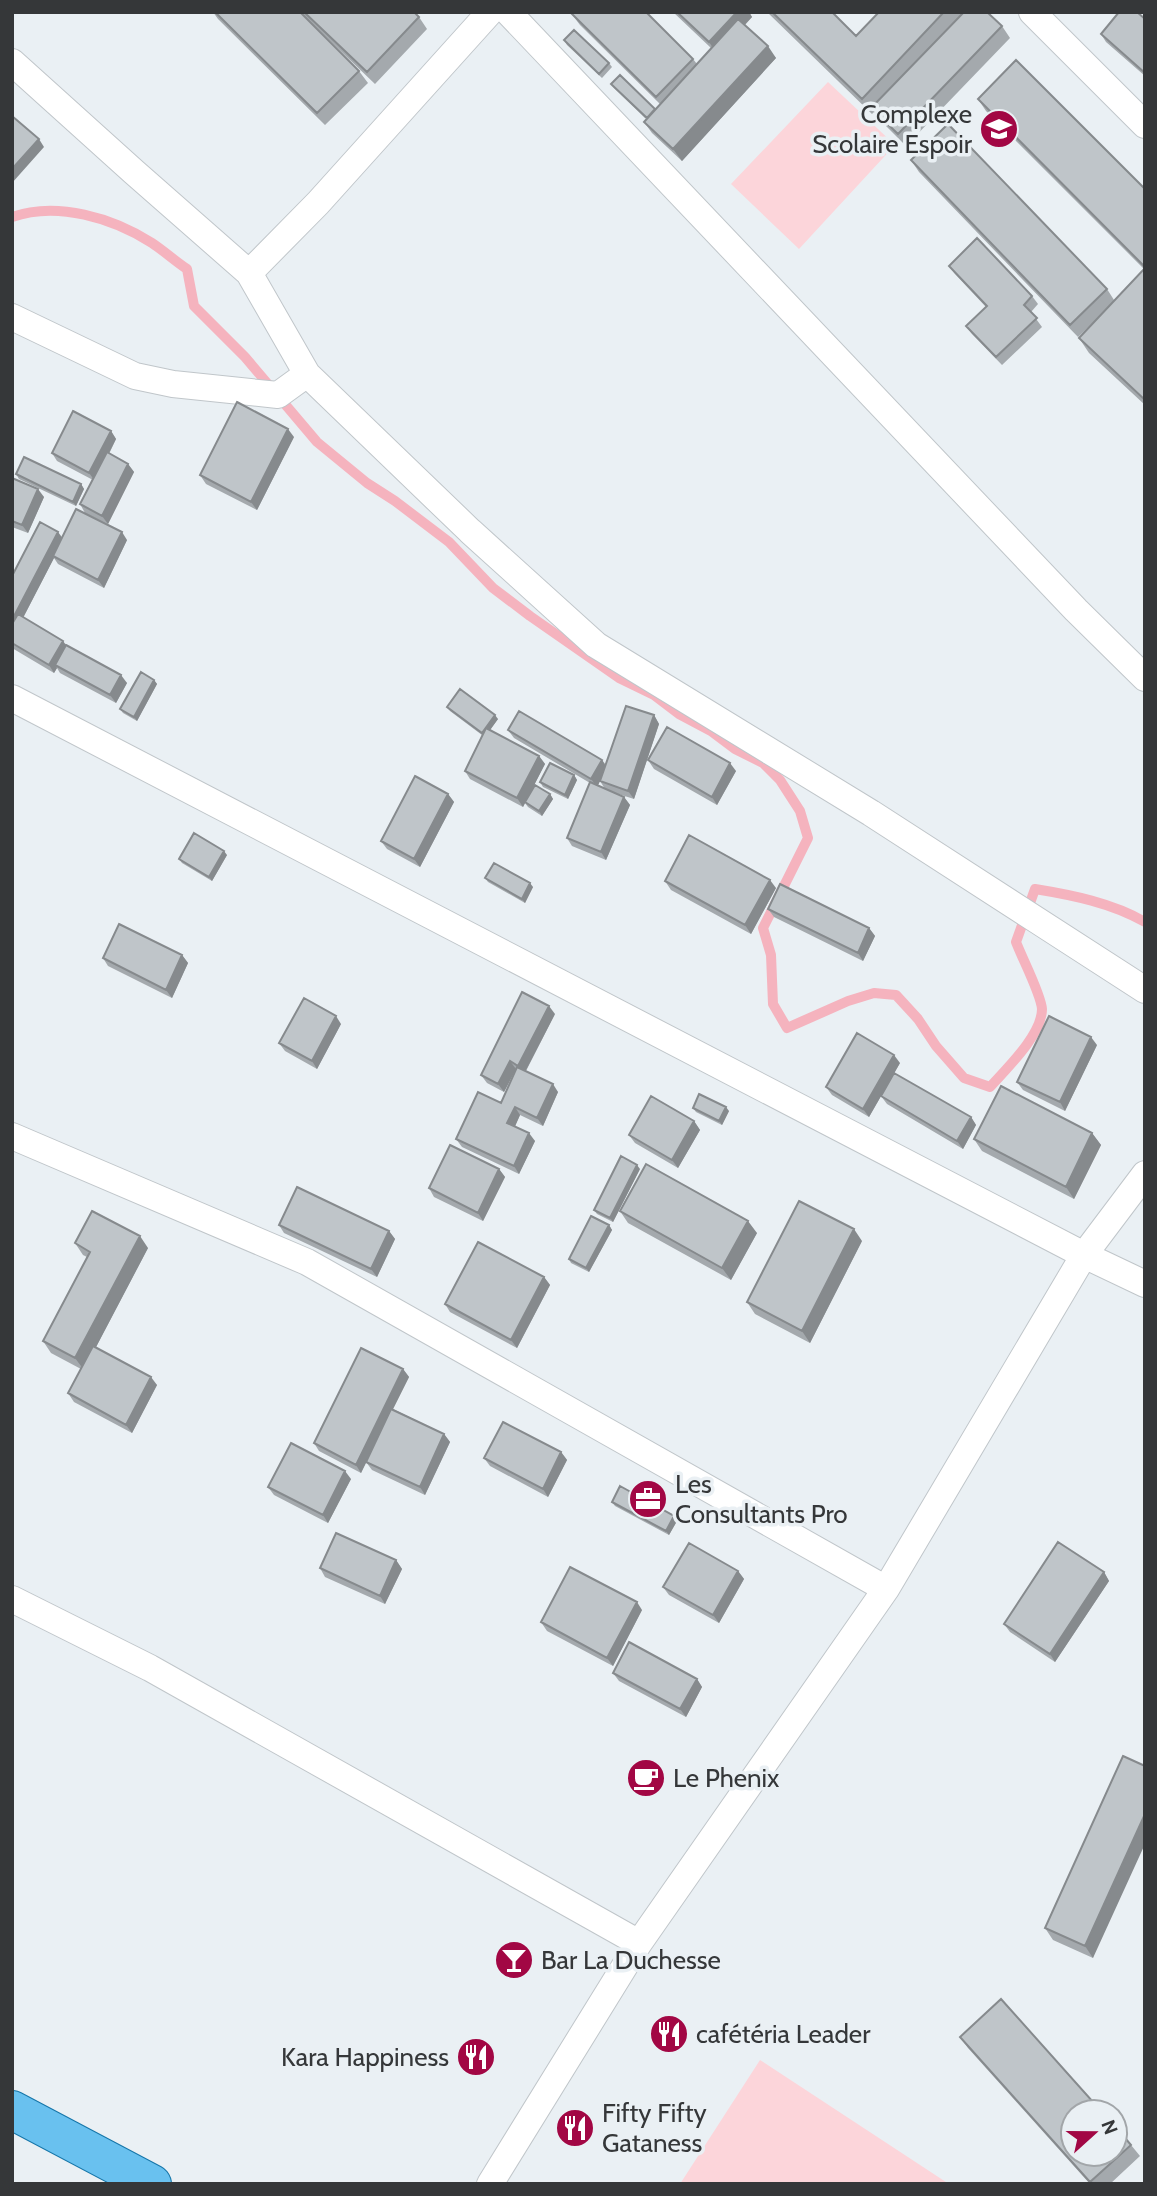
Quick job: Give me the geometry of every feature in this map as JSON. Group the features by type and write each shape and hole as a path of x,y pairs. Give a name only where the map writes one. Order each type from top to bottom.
{"main road":[{"path":"12,2110 152,2184"}],"street":[{"path":"249,273 318,203 490,12"},
{"path":"508,12 1076,610 1145,678"},
{"path":"1032,12 1145,125"},
{"path":"12,62 249,273 307,374 470,531 596,645 871,813 1145,990"},
{"path":"12,317 135,376 173,384 278,395 307,374"},
{"path":"12,698 1084,1255 1145,1284"},
{"path":"12,1136 307,1262 886,1589"},
{"path":"489,2184 639,1943 886,1589 1084,1255 1145,1174"},
{"path":"12,1600 150,1668 639,1943"}],"shaded area":[{"path":"828,82 895,145 799,249 731,184"},
{"path":"760,2060 949,2184 680,2184"}],"building":[{"path":"215,12 300,12 359,71 317,113"},
{"path":"304,12 414,12 419,17 367,72"},
{"path":"572,12 646,12 693,59 656,97"},
{"path":"677,12 737,12 709,42"},
{"path":"772,12 832,12 856,36 879,12 944,12 862,99"},
{"path":"964,12 987,12 1002,26 898,134 871,108"},
{"path":"1119,12 1137,12 1145,19 1145,73 1101,34"},
{"path":"738,19 768,46 673,149 644,122"},
{"path":"574,30 609,63 599,74 564,40"},
{"path":"1016,60 1145,189 1145,267 978,99"},
{"path":"620,75 655,109 647,118 611,84"},
{"path":"12,116 39,139 12,169"},
{"path":"948,124 1107,289 1070,325 911,160"},
{"path":"977,238 1032,296 1024,305 1037,318 996,357 966,326 987,306 949,266"},
{"path":"1145,268 1145,400 1079,338"},
{"path":"237,402 288,429 251,502 200,475"},
{"path":"73,411 111,431 89,473 52,453"},
{"path":"107,452 128,464 102,516 80,504"},
{"path":"24,457 81,484 73,502 16,474"},
{"path":"12,478 38,489 22,525 12,521"},
{"path":"76,509 122,532 98,580 53,556"},
{"path":"40,522 58,532 12,620 12,576"},
{"path":"18,614 63,641 49,665 12,643 12,624"},
{"path":"66,645 121,675 110,695 55,665"},
{"path":"141,672 154,680 134,717 120,709"},
{"path":"460,689 495,715 482,733 447,707"},
{"path":"626,706 654,715 628,791 600,781"},
{"path":"519,711 602,760 591,779 508,730"},
{"path":"667,727 730,763 712,797 648,760"},
{"path":"486,728 539,756 517,798 465,771"},
{"path":"550,763 574,775 565,795 540,782"},
{"path":"415,776 448,794 414,859 381,841"},
{"path":"590,782 624,797 601,852 567,838"},
{"path":"535,785 550,794 539,811 525,802"},
{"path":"194,833 224,851 209,877 179,859"},
{"path":"689,835 770,880 745,925 665,881"},
{"path":"494,863 530,883 522,899 485,878"},
{"path":"780,884 869,928 858,953 768,909"},
{"path":"119,924 182,955 166,990 103,958"},
{"path":"522,992 549,1006 518,1066 510,1061 498,1084 481,1075"},
{"path":"304,998 336,1016 312,1061 279,1043"},
{"path":"1049,1016 1091,1037 1060,1102 1017,1082"},
{"path":"857,1033 894,1055 863,1109 826,1087"},
{"path":"517,1067 553,1084 537,1118 515,1107 507,1123 529,1133 514,1166 456,1139 478,1092 501,1103"},
{"path":"894,1073 971,1117 957,1141 881,1096"},
{"path":"1001,1086 1092,1133 1066,1187 974,1139"},
{"path":"699,1094 726,1107 719,1121 693,1108"},
{"path":"651,1096 694,1121 672,1160 629,1135"},
{"path":"450,1145 499,1169 478,1213 429,1188"},
{"path":"621,1156 637,1165 610,1218 594,1210"},
{"path":"646,1164 748,1221 722,1268 620,1211"},
{"path":"297,1187 389,1231 371,1269 279,1225"},
{"path":"799,1201 854,1229 802,1331 747,1302"},
{"path":"92,1211 140,1236 75,1358 43,1341 90,1252 75,1243"},
{"path":"591,1216 609,1225 586,1268 569,1259"},
{"path":"478,1242 544,1277 511,1340 445,1304"},
{"path":"93,1346 151,1377 126,1425 68,1393"},
{"path":"361,1348 403,1369 356,1465 314,1443"},
{"path":"391,1409 444,1434 420,1487 366,1462"},
{"path":"503,1422 561,1452 543,1489 484,1458"},
{"path":"291,1443 345,1471 323,1515 268,1487"},
{"path":"620,1486 674,1516 666,1531 612,1502"},
{"path":"336,1533 396,1560 380,1596 320,1568"},
{"path":"1058,1542 1104,1572 1050,1654 1004,1624"},
{"path":"689,1543 738,1571 713,1615 663,1587"},
{"path":"570,1567 637,1602 607,1658 541,1622"},
{"path":"629,1642 697,1679 680,1709 613,1673"},
{"path":"1123,1756 1145,1766 1145,1814 1085,1946 1045,1928"},
{"path":"1001,1999 1089,2098 1059,2098 1059,2147 960,2037"},
{"path":"1077,2168 1106,2168 1090,2182"}],"waterway":[{"path":"12,217 47,211 84,215 120,226 156,246 187,269 194,306 245,357 317,442 367,483 449,542 493,588 530,616 619,678 654,695 735,749 763,763 780,780 800,811 808,838 763,928 771,955 773,1004 787,1028 848,1001 874,993 896,995 964,1078 990,1087 1022,1051 1040,1019 1042,1009 1038,994 1016,942 1035,889 1105,905 1145,922"}],"place":[{"name":"Complexe Scolaire Espoir","path":"999,129"},
{"name":"Les Consultants Pro","path":"648,1499"},
{"name":"Le Phenix","path":"646,1778"},
{"name":"Bar La Duchesse","path":"514,1960"},
{"name":"cafétéria Leader","path":"669,2034"},
{"name":"Kara Happiness","path":"476,2057"},
{"name":"Fifty Fifty Gataness","path":"575,2128"}]}
